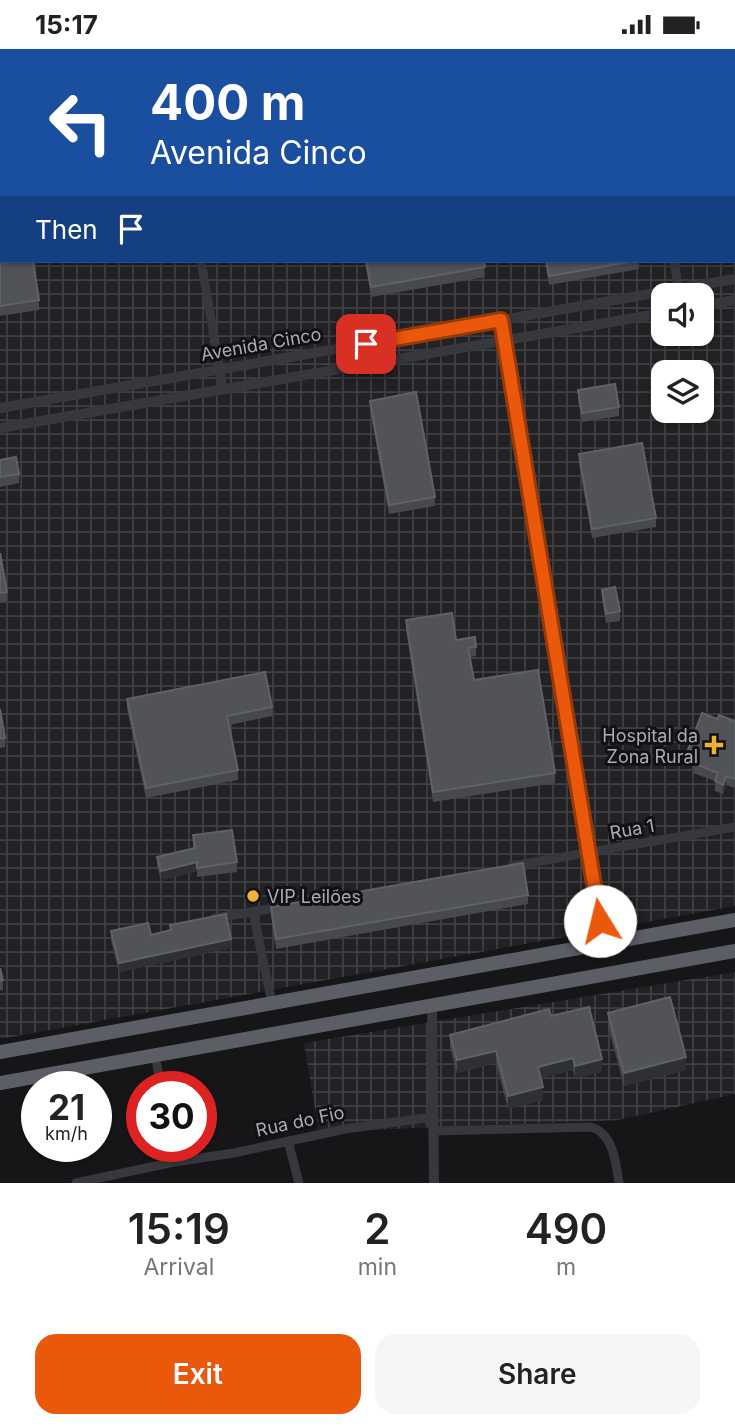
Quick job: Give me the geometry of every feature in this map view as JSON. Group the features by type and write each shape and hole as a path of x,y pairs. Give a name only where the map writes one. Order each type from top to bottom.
{"highway":[{"path":"0,1052 735,920"},
{"path":"0,1083 735,951"}],"street":[{"path":"201,263 223,389"},
{"path":"674,263 678,283"},
{"name":"Avenida Cinco","path":"714,284 735,279"},
{"name":"Avenida Cinco","path":"0,408 501,320 651,297"},
{"path":"714,304 735,300"},
{"path":"0,428 651,315"},
{"path":"501,320 603,943"},
{"name":"Rua 1","path":"503,868 735,827"},
{"path":"203,921 285,906"},
{"path":"253,912 272,1003"},
{"path":"432,1005 434,1183"},
{"path":"155,1055 158,1071"},
{"name":"Rua do Fio","path":"217,1154 345,1129 433,1117"},
{"path":"434,1131 591,1127 607,1137 618,1183"},
{"path":"288,1142 299,1183"},
{"name":"Rua do Fio","path":"76,1183 174,1162"}],"shaded area":[{"path":"0,263 735,263 735,906 0,1039"},
{"path":"735,972 735,1094 618,1120 319,1132 304,1043"}],"building":[{"path":"0,263 33,263 39,300 0,306"},
{"path":"366,263 484,263 485,267 371,287"},
{"path":"546,263 624,263 549,276"},
{"path":"615,384 619,407 582,413 578,390"},
{"path":"416,392 435,497 389,505 370,401"},
{"path":"642,443 656,518 592,529 579,454"},
{"path":"16,457 19,474 0,477 0,460"},
{"path":"0,553 7,592 0,593"},
{"path":"615,587 620,611 606,614 602,590"},
{"path":"452,613 456,640 475,637 476,647 468,648 474,680 538,670 555,773 433,792 406,620"},
{"path":"265,672 272,707 227,716 238,770 146,788 127,699"},
{"path":"0,709 5,738 0,738"},
{"name":"Hospital da Zona Rural","path":"702,713 717,719 719,715 735,721 735,779 726,776 723,785 715,781 718,773 693,763 696,753 688,750"},
{"path":"232,830 237,862 197,868 197,862 161,871 157,857 195,848 193,835"},
{"path":"523,863 528,895 276,939 271,907"},
{"path":"226,914 231,939 119,963 111,931 148,923 151,935 171,930 170,925"},
{"path":"670,997 686,1057 624,1073 608,1013"},
{"path":"589,1007 602,1059 575,1066 573,1058 538,1067 543,1087 508,1096 496,1051 457,1060 450,1035 549,1009 551,1016"}],"place":[{"name":"Hospital da Zona Rural","path":"714,745"},
{"name":"VIP Leilões","path":"253,896"}],"route":[{"path":"366,344 501,320 600,921"}]}
